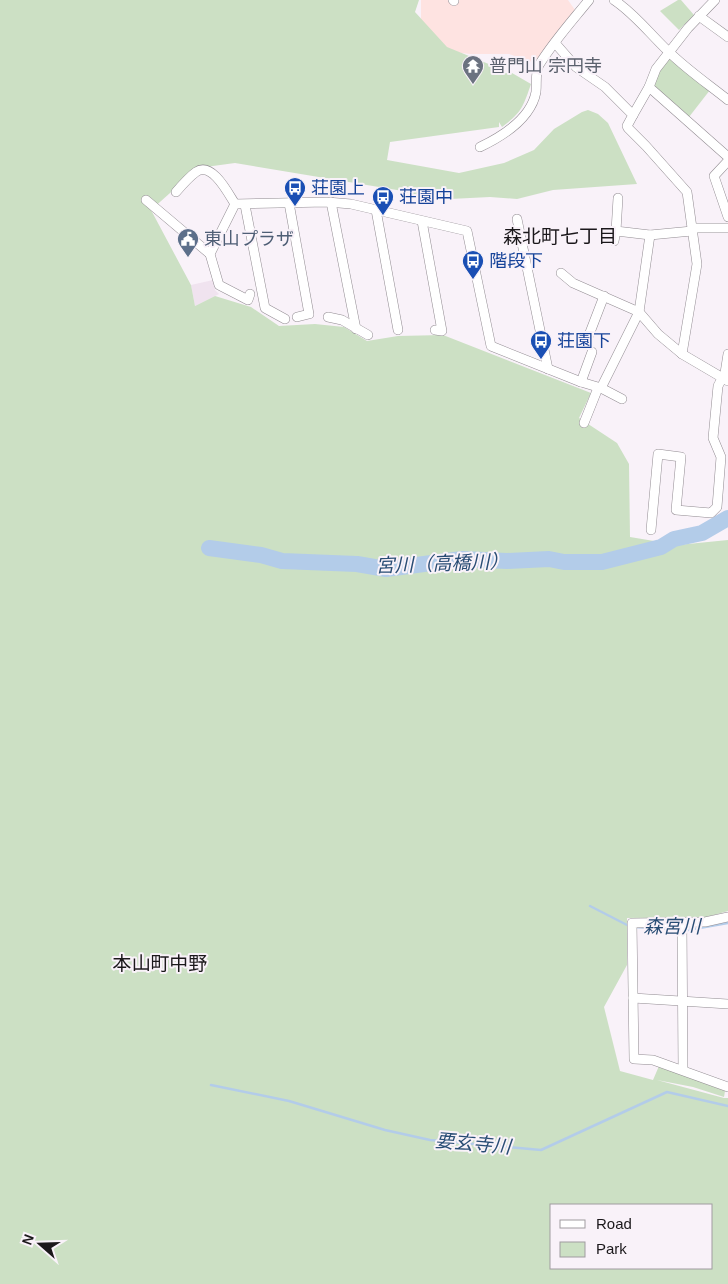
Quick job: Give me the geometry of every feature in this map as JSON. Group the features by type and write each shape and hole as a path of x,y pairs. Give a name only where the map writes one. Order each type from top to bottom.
{"street":[{"path":"480,147 521,119 532,105 536,91 538,67 555,42 589,0"},
{"path":"614,0 628,9 669,53 728,100"},
{"path":"682,354 697,264 687,192 627,126 649,87 656,69 688,28 715,0"},
{"path":"699,16 728,37"},
{"path":"555,42 576,67 604,87 633,115"},
{"path":"649,87 728,157"},
{"path":"728,161 714,176 728,217"},
{"path":"176,192 197,171 204,169 212,172 235,204 331,202 351,204 467,231 491,346 600,388 622,399"},
{"path":"614,241 618,198"},
{"path":"146,200 210,254 219,285 248,300 250,294"},
{"path":"331,202 356,329"},
{"path":"289,203 309,314 297,317"},
{"path":"210,254 235,204"},
{"path":"245,205 265,308 285,319"},
{"path":"376,210 398,331"},
{"path":"517,219 548,369"},
{"path":"422,221 442,331 435,330"},
{"path":"616,231 650,235 692,229 728,228"},
{"path":"584,423 639,312 650,235"},
{"path":"561,273 573,283 639,312 658,334 682,354 725,380"},
{"path":"589,335 604,296"},
{"path":"328,317 342,320 368,335"},
{"path":"581,382 592,352"},
{"path":"651,530 658,454 681,456 676,510 710,513 717,507 721,457 713,438 718,386 725,380 728,354"},
{"path":"728,917 682,924 632,923 634,1059 653,1060 728,1087"},
{"path":"682,924 683,1070"},
{"path":"633,998 728,1004"}],"shaded area":[{"path":"421,0 568,0 575,10 535,63 509,54 470,54 445,51 421,24"},
{"path":"213,280 215,290 219,294 195,306 191,285"}],"green space":[{"path":"0,0 419,0 415,12 447,47 496,67 496,73 512,73 531,84 521,108 502,127 499,122 499,127 390,142 387,160 459,173 504,163 534,150 554,129 582,112 588,110 598,114 608,123 637,184 553,190 517,199 490,197 430,200 403,191 235,163 198,168 151,210 191,285 195,306 215,296 251,307 279,326 315,324 344,327 367,341 398,336 443,335 591,393 579,418 617,443 629,464 630,537 678,545 728,540 728,911 707,917 627,918 627,965 604,1007 620,1071 653,1080 659,1066 725,1091 724,1097 693,1087 657,1080 724,1098 728,1098 728,1284 0,1284"},
{"path":"681,0 694,15 679,30 660,11"},
{"path":"670,56 710,90 689,117 653,86 659,69"}],"waterway":[{"name":"宮川（高橋川）","path":"209,548 261,555 282,561 357,564 386,569 462,559 507,561 549,559 564,562 602,562 661,547 674,539 702,533 728,518"},
{"name":"森宮川","path":"590,906 629,926"},
{"name":"森宮川","path":"634,927 688,930 728,923"},
{"name":"要玄寺川","path":"211,1085 289,1101 385,1130 430,1140 541,1150 667,1092 728,1106"}],"place":[{"name":"普門山 宗円寺","path":"473,85"},
{"name":"荘園上","path":"295,207"},
{"name":"荘園中","path":"383,216"},
{"name":"東山プラザ","path":"188,258"},
{"name":"階段下","path":"473,280"},
{"name":"荘園下","path":"541,360"}],"district":[{"name":"森北町七丁目","path":"560,236"},
{"name":"本山町中野","path":"160,963"}]}
